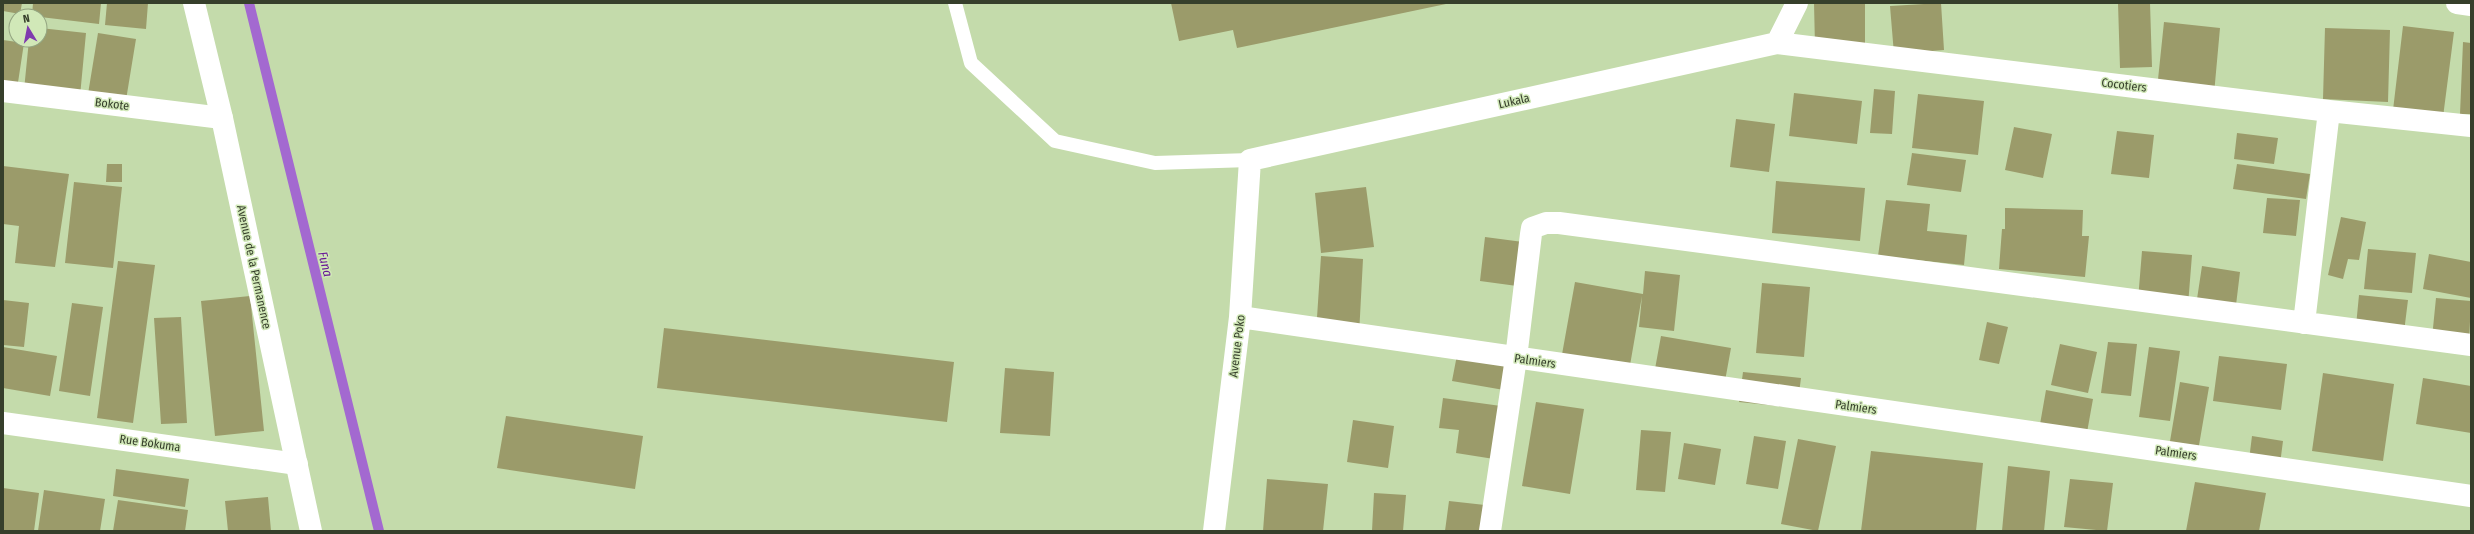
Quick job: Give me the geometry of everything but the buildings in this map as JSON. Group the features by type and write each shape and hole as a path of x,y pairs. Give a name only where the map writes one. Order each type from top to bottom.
{"street":[{"name":"Avenue de la Permanence","path":"194,3 222,118 311,531"},
{"path":"1777,43 1797,3"},
{"path":"2457,3 2471,5"},
{"name":"Lukala","path":"1250,160 1777,43"},
{"name":"Cocotiers","path":"1777,43 2329,111 2471,126"},
{"name":"Bokote","path":"3,91 222,118"},
{"path":"2304,323 2329,111"},
{"name":"Avenue Poko","path":"1214,531 1240,317 1250,160"},
{"path":"1490,531 1516,358 1532,228 1546,223 2471,345"},
{"name":"Palmiers","path":"1240,317 2471,496"},
{"name":"Rue Bokuma","path":"3,423 297,464"}],"lane":[{"path":"955,3 971,63 1055,142 1155,163 1250,160"}],"waterway":[{"name":"Funa","path":"249,3 379,531"}]}
